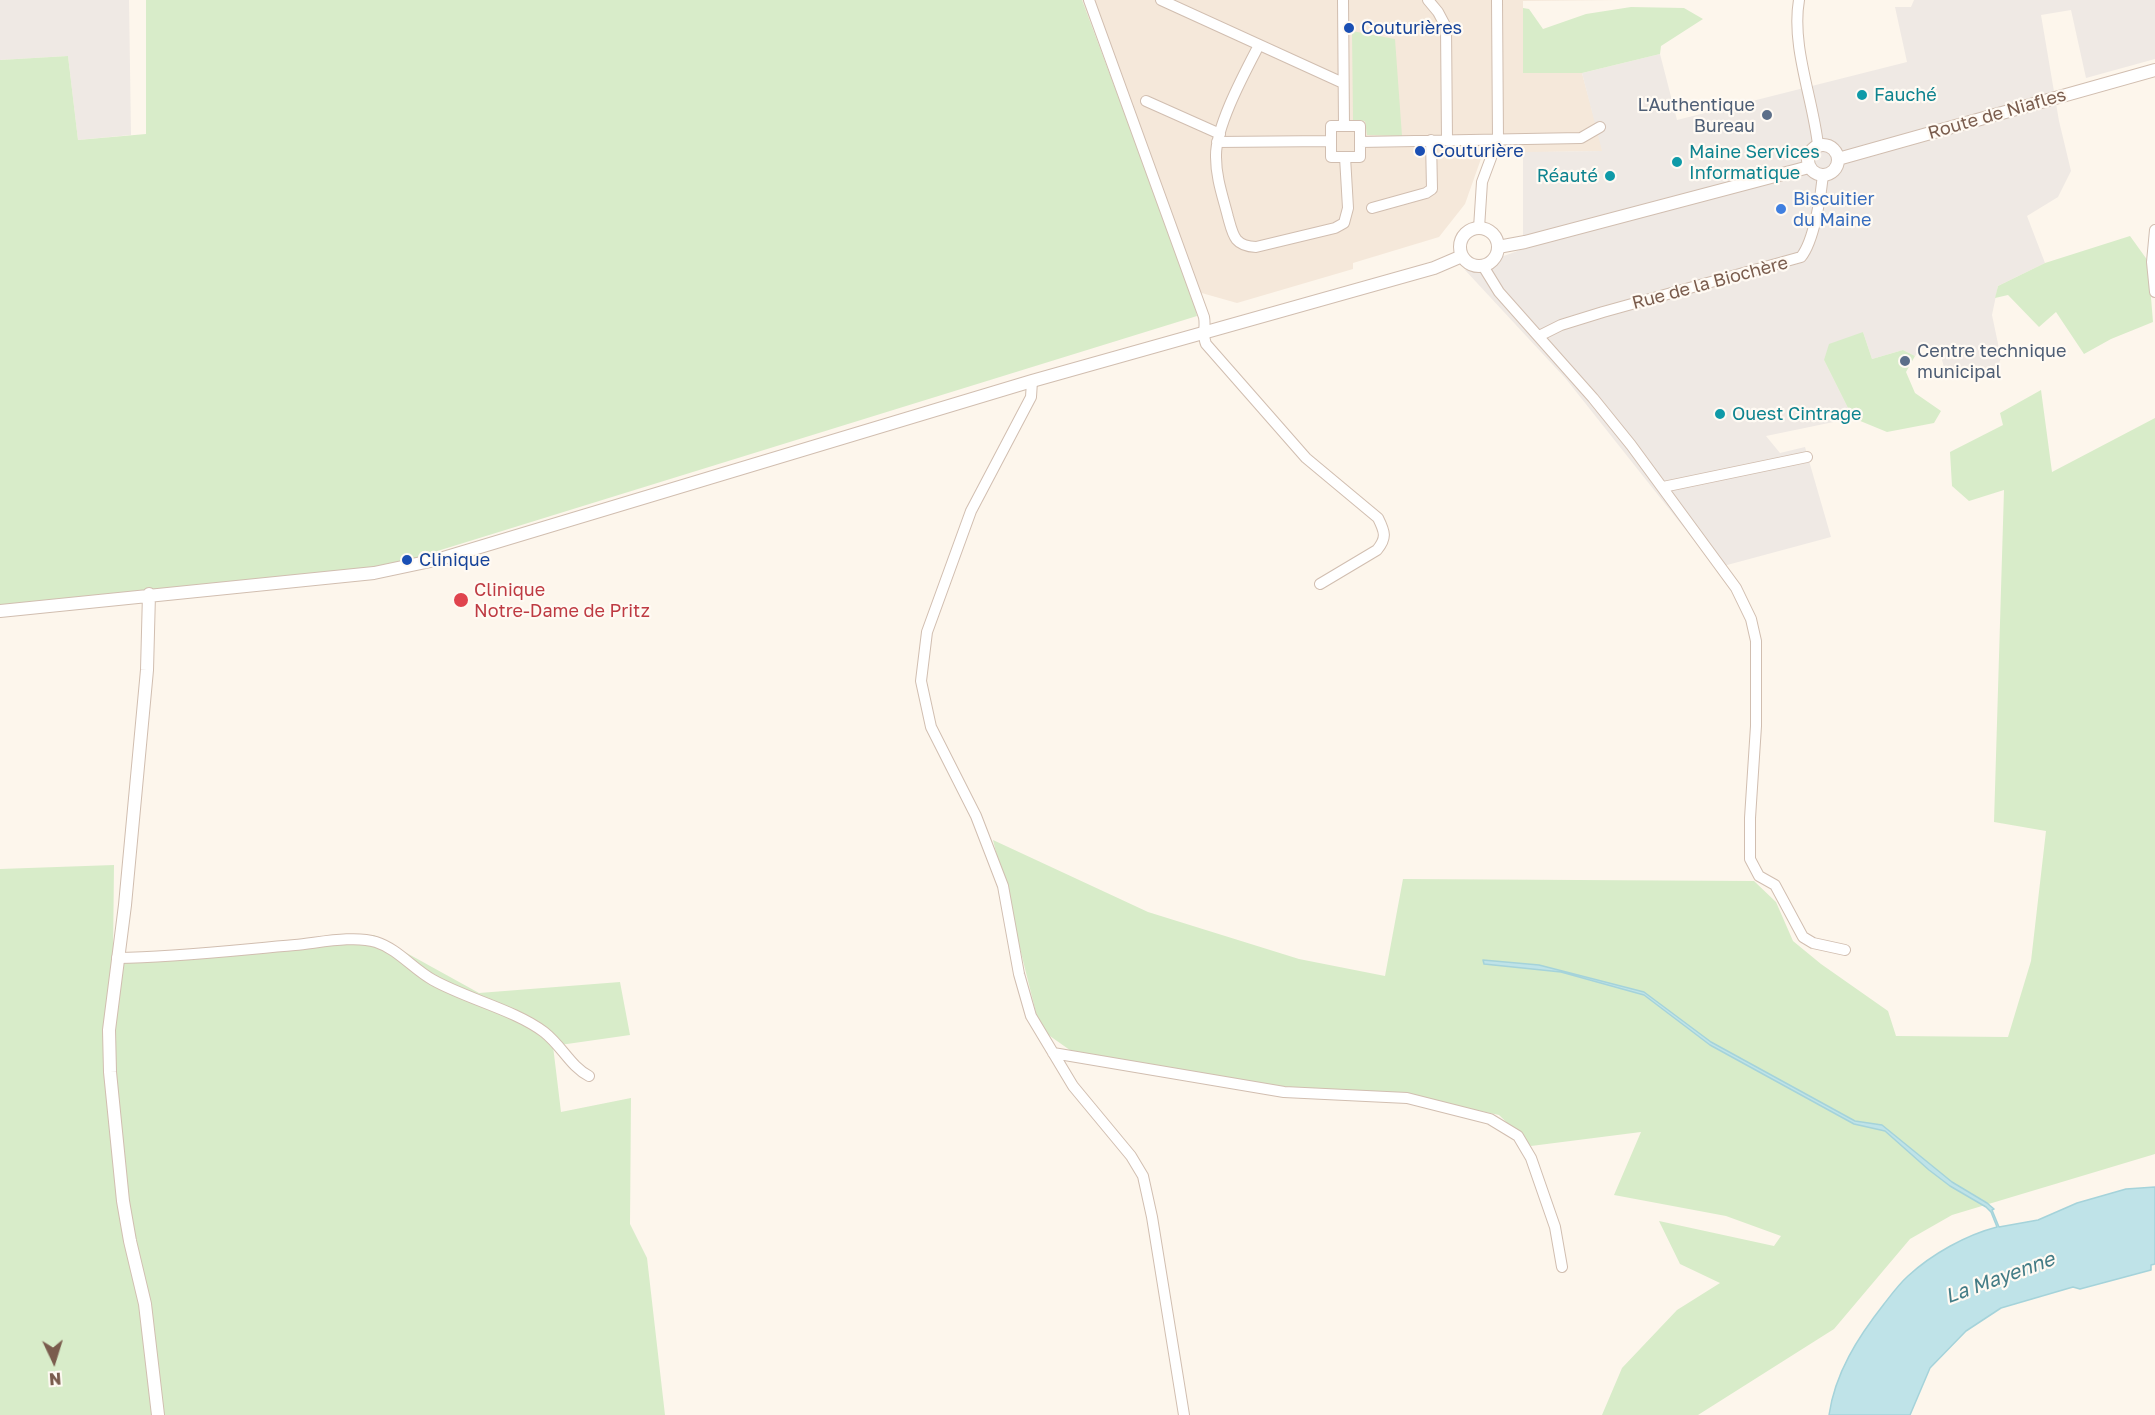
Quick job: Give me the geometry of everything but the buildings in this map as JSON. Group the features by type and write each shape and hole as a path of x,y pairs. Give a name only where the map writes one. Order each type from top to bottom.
{"street":[{"path":"1089,0 1204,317 1206,344 1306,458 1378,518 1384,530 1383,543 1377,550 1320,584"},
{"path":"1161,0 1343,83"},
{"path":"1343,0 1344,126"},
{"path":"1428,0 1446,27 1447,140"},
{"path":"1479,228 1482,182 1498,138 1497,0"},
{"path":"1799,0 1797,26 1799,46 1818,145"},
{"path":"1259,45 1229,108 1215,156 1218,182 1233,237 1244,246 1256,247 1335,228 1344,222 1348,208 1345,157"},
{"name":"Route de Niafles","path":"1838,159 2155,70"},
{"path":"1146,100 1219,138 1331,141"},
{"path":"1331,126 1344,126 1360,126 1359,157 1331,157 1331,126"},
{"path":"1360,142 1581,138 1600,127"},
{"path":"1372,208 1426,193 1432,189 1431,140"},
{"path":"1818,145 1831,147 1838,159 1833,172 1823,175 1815,173 1809,167 1809,154 1818,145"},
{"path":"1498,247 1525,242 1809,167"},
{"name":"Rue de la Biochère","path":"1539,336 1561,325 1603,312 1801,256 1806,251 1822,194 1823,175"},
{"path":"1479,228 1485,229 1494,236 1498,247 1492,261 1483,266 1471,264 1462,256 1460,250 1463,237 1467,232 1479,228"},
{"path":"2155,230 2152,262 2155,292"},
{"path":"0,611 149,594 374,573 440,559 1032,381 1434,268 1462,256"},
{"path":"1483,266 1499,292 1593,398 1663,487 1736,588 1751,619 1756,641 1750,859 1759,876 1775,885 1803,937 1814,944 1845,950"},
{"path":"1032,381 1030,397 971,512 938,598 927,632 921,681 930,727 976,816 1003,886 1019,974 1031,1016 1073,1086 1131,1156 1143,1176 1152,1217 1184,1415"},
{"path":"1663,487 1807,458"},
{"path":"149,594 147,670 109,1030 110,1072 123,1201 145,1304 158,1415"},
{"path":"117,958 334,941 375,941 393,950 431,979 543,1031 558,1044 580,1071 589,1076"},
{"path":"1053,1053 1284,1092 1407,1098 1490,1119 1518,1136 1531,1158 1555,1227 1562,1267"}],"shaded area":[{"path":"0,0 129,0 131,135 78,140 68,56 0,60"},
{"path":"1082,0 1620,0 1523,1 1523,73 1582,73 1603,151 1483,153 1465,204 1439,237 1353,263 1353,269 1237,303 1191,290"},
{"path":"1914,0 2155,0 2155,59 2086,78 2071,10 2041,15 2059,121 2071,171 2058,197 2027,216 2045,263 1998,286 1992,315 2001,358 1997,369 1966,378 1947,378 1939,349 1927,345 1915,356 1903,350 1872,359 1863,332 1824,360 1853,418 1766,436 1780,453 1805,447 1831,537 1716,568 1566,379 1465,270 1523,249 1523,152 1602,151 1582,73 1660,54 1677,120 1907,62 1895,7 1911,7"}],"green space":[{"path":"146,0 1082,0 1191,290 1197,316 389,566 0,611 0,60 68,56 78,140 146,134"},
{"path":"1631,7 1684,8 1703,19 1661,46 1660,54 1582,73 1523,73 1523,8 1529,9 1543,29 1586,14"},
{"path":"1352,31 1395,39 1402,136 1367,135 1365,121 1353,120"},
{"path":"2130,236 2148,261 2153,322 2111,339 2084,354 2056,312 2039,327 2008,295 1995,298 1998,286 2045,263"},
{"path":"1863,332 1872,359 1903,350 1915,356 1906,372 1915,393 1941,411 1934,423 1887,432 1853,418 1824,360 1829,344"},
{"path":"2041,390 2052,472 2155,418 2155,1154 1952,1215 1910,1239 1834,1329 1698,1415 1602,1415 1622,1368 1677,1310 1720,1283 1680,1264 1659,1221 1774,1246 1781,1236 1726,1216 1614,1195 1641,1132 1531,1146 1499,1115 1410,1096 1261,1086 1074,1053 1040,1029 993,840 1148,912 1299,959 1385,976 1403,879 1754,881 1776,902 1793,941 1821,964 1888,1011 1896,1036 2008,1037 2031,961 2046,831 1994,822 2004,490 1969,501 1952,486 1950,452 2003,425 2000,413"},
{"path":"114,865 113,955 374,935 479,993 620,982 630,1035 553,1046 561,1112 631,1098 630,1224 647,1258 665,1415 0,1415 0,869"}],"water":[{"name":"La Mayenne","path":"1483,960 1539,965 1644,992 1711,1042 1855,1121 1882,1125 1952,1182 1994,1209 1992,1210 1999,1227 2038,1220 2077,1203 2126,1189 2155,1187 2155,1264 2151,1265 2151,1270 2080,1289 2073,1287 2001,1308 1966,1331 1930,1368 1910,1415 1829,1415 1836,1385 1849,1356 1865,1329 1892,1293 1917,1268 1939,1253 1973,1235 1997,1227 1991,1212 1929,1170 1885,1131 1854,1124 1710,1045 1644,995 1561,972 1484,964"}],"place":[{"name":"Couturières","path":"1349,28"},
{"name":"Fauché","path":"1862,95"},
{"name":"L'Authentique Bureau","path":"1767,115"},
{"name":"Couturière","path":"1420,151"},
{"name":"Maine Services Informatique","path":"1677,162"},
{"name":"Réauté","path":"1610,176"},
{"name":"Biscuitier du Maine","path":"1781,209"},
{"name":"Centre technique municipal","path":"1905,361"},
{"name":"Ouest Cintrage","path":"1720,414"},
{"name":"Clinique","path":"407,560"},
{"name":"Clinique Notre-Dame de Pritz","path":"461,600"}]}
